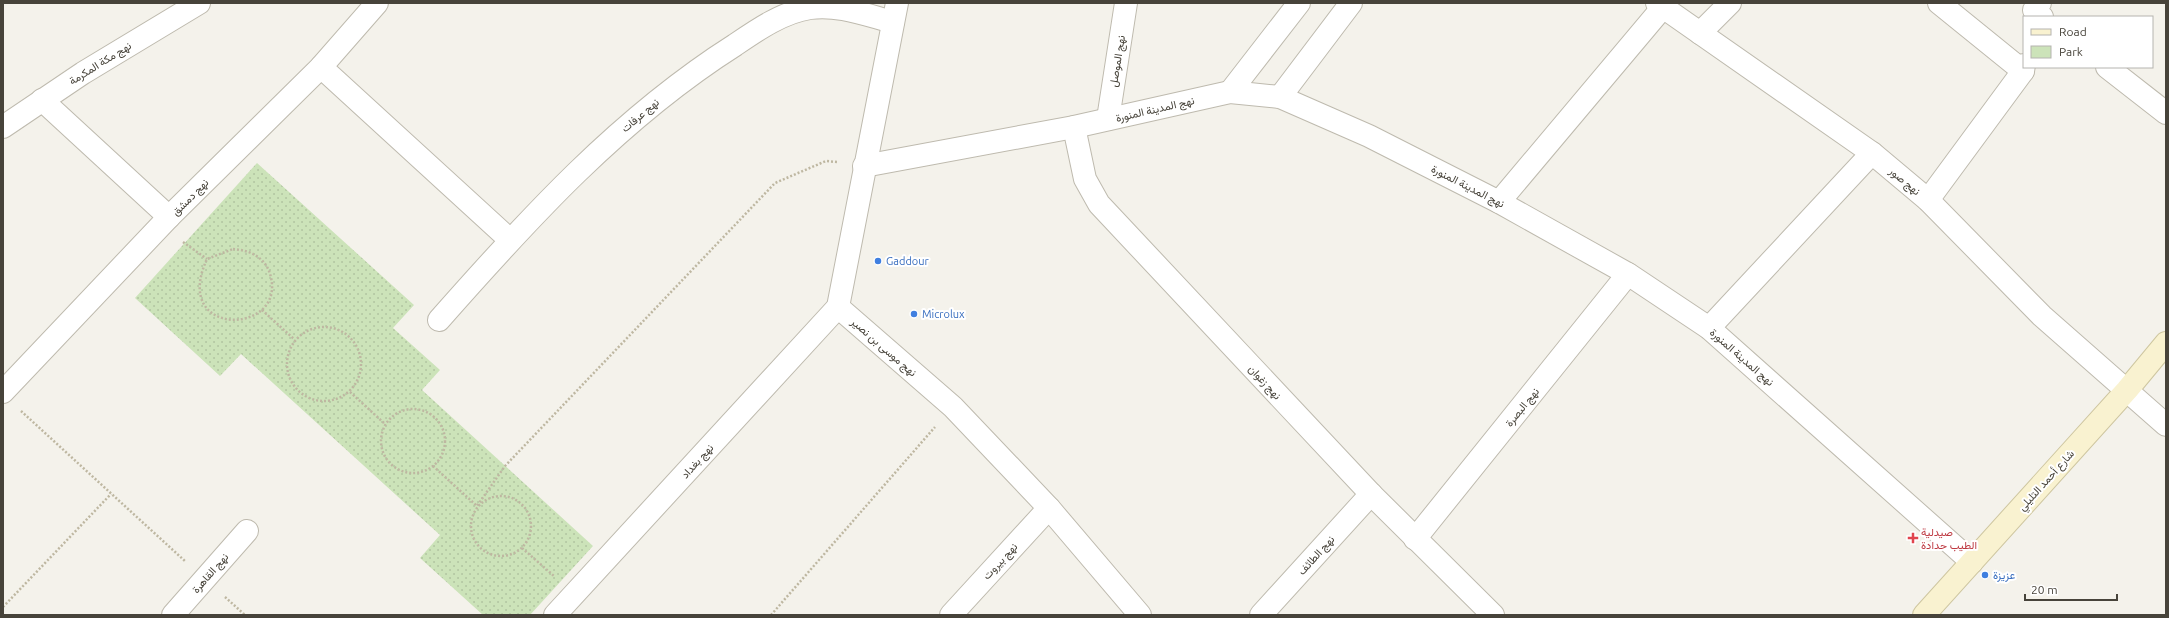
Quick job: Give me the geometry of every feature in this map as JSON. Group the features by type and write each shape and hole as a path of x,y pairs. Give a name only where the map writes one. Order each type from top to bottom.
{"street":[{"name":"نهج مكة المكرمة","path":"4,123 199,3"},
{"name":"نهج دمشق","path":"3,392 170,217 321,66 378,3"},
{"name":"نهج الموصل","path":"1108,119 1126,3"},
{"path":"1230,92 1299,3"},
{"path":"1280,97 1351,3"},
{"path":"1700,33 1730,3"},
{"path":"1939,3 2023,67"},
{"path":"1499,202 1660,5"},
{"name":"نهج صور","path":"1660,5 1872,154 1928,200 2042,316 2166,425"},
{"name":"نهج عرفات","path":"439,320 510,240 584,164 627,125 704,64 752,34 795,12 822,7 895,12"},
{"path":"838,307 864,166 895,12"},
{"path":"321,66 510,240"},
{"path":"1928,200 2024,68"},
{"path":"2108,68 2166,113"},
{"name":"نهج المدينة المنورة","path":"864,166 1074,127 1230,92 1280,97 1369,136 1499,202 1628,274 1709,328 1972,562"},
{"path":"42,100 170,217"},
{"name":"نهج زغوان","path":"1074,127 1085,179 1099,204 1371,494 1493,615"},
{"path":"1709,328 1872,154"},
{"name":"نهج البصرة","path":"1415,539 1628,274"},
{"name":"نهج موسى بن نصير","path":"838,307 953,407 1049,508 1140,615"},
{"name":"نهج بغداد","path":"555,615 838,307"},
{"name":"شارع أحمد التليلي","path":"1924,615 2127,390 2166,343"},
{"name":"نهج الطائف","path":"1262,615 1371,494"},
{"name":"نهج بيروت","path":"951,615 1049,508"},
{"name":"نهج القاهرة","path":"173,615 247,531"}],"path":[{"path":"477,506 491,497 501,495 518,501 526,508 530,518 531,528 528,539 522,548 506,556 495,556 484,551 476,544 471,532 470,522 477,506 505,466 775,183 826,161 864,166"},
{"path":"233,249 245,250 260,258 268,268 272,288 269,299 262,310 254,316 242,320 229,321 218,316 208,308 202,300 199,288 201,272 208,259 233,249"},
{"path":"262,310 294,340"},
{"path":"314,328 337,329 351,339 358,348 362,368 358,381 350,392 333,401 322,402 309,399 299,393 291,383 287,373 286,360 294,340 314,328"},
{"path":"350,392 385,424"},
{"path":"771,615 953,407"},
{"path":"411,409 422,410 437,419 443,428 445,446 440,458 433,466 425,470 414,472 396,468 383,452 381,441 385,424 391,417 402,410 411,409"},
{"path":"20,410 245,615"},
{"path":"433,466 477,506"},
{"path":"3,607 111,494"},
{"path":"522,548 575,594"}],"green space":[{"path":"257,163 414,305 393,328 440,370 422,390 593,546 530,615 483,615 420,558 440,535 241,354 220,376 135,298"}],"place":[{"name":"Gaddour","path":"878,261"},
{"name":"Microlux","path":"914,314"},
{"name":"صيدلية الطيب حدادة","path":"1913,538"},
{"name":"عزيزة","path":"1985,575"}]}
